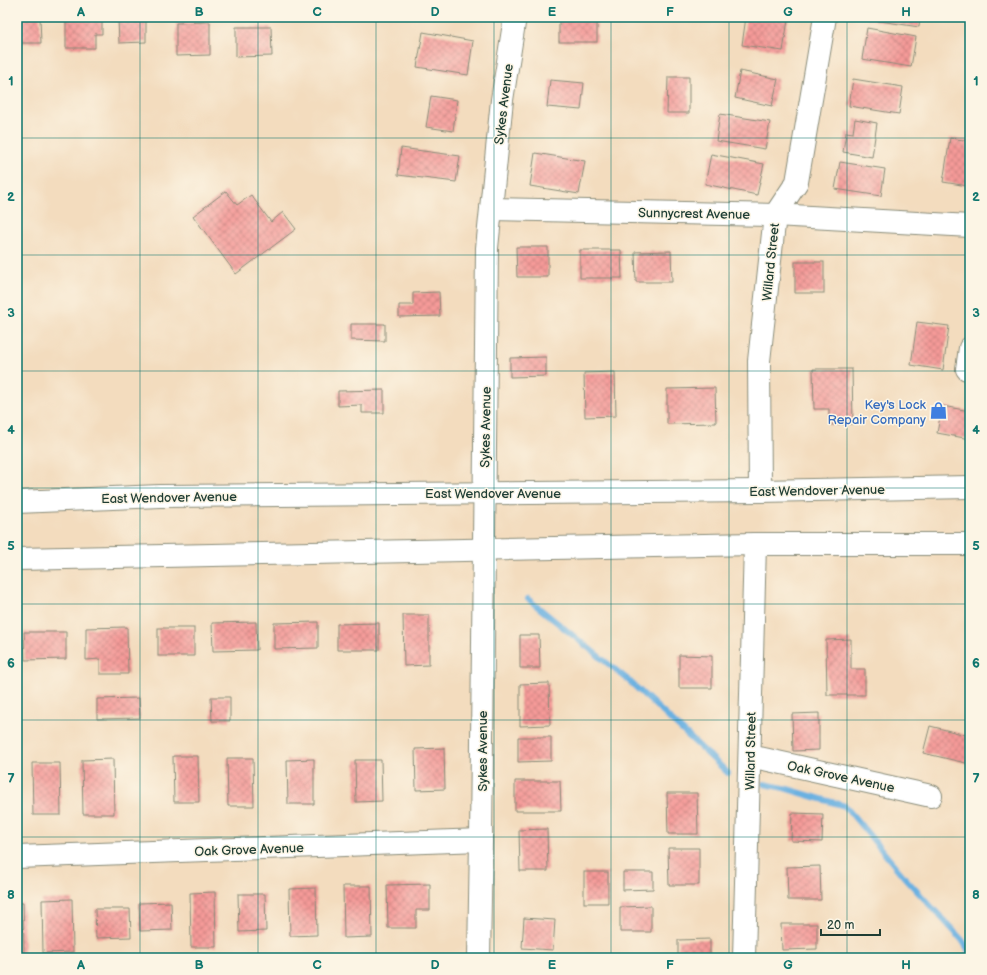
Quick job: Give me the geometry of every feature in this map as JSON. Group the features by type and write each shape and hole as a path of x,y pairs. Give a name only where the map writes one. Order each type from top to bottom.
{"main road":[{"name":"Sykes Avenue","path":"478,958 481,840 487,248 502,100 515,17"},
{"name":"Willard Street","path":"760,491 759,361 775,215 797,182 825,17"},
{"name":"Sunnycrest Avenue","path":"491,209 775,215 970,226"},
{"name":"East Wendover Avenue","path":"17,502 160,496 484,492 760,491 970,487"},
{"name":"Willard Street","path":"744,958 755,544"},
{"path":"17,559 755,544 970,544"},
{"name":"Oak Grove Avenue","path":"750,756 931,796"},
{"name":"Oak Grove Avenue","path":"17,857 481,840"}],"building":[{"path":"17,17 40,17 41,43 17,43"},
{"path":"559,17 597,17 597,42 559,42"},
{"path":"746,17 769,17 788,20 783,51 742,45"},
{"path":"868,17 920,17 919,27 867,19"},
{"path":"66,18 102,18 102,34 95,34 95,48 66,48"},
{"path":"146,18 146,42 119,43 118,19"},
{"path":"210,22 210,55 176,56 176,23"},
{"path":"236,27 271,27 272,56 236,57"},
{"path":"867,28 916,37 911,67 862,59"},
{"path":"423,32 473,41 468,75 417,67"},
{"path":"740,71 778,79 772,106 735,98"},
{"path":"668,77 689,77 689,113 667,113"},
{"path":"853,79 903,87 899,114 849,106"},
{"path":"550,80 584,83 581,110 547,107"},
{"path":"431,96 457,100 453,131 426,127"},
{"path":"720,114 770,122 765,149 716,141"},
{"path":"855,119 877,123 872,157 843,152 846,132 853,133"},
{"path":"950,138 970,141 970,173 968,186 943,182"},
{"path":"401,148 460,156 456,182 398,175"},
{"path":"535,153 585,161 579,194 530,186"},
{"path":"711,154 764,164 757,195 705,184"},
{"path":"840,162 885,169 881,196 835,189"},
{"path":"226,191 237,205 251,195 271,222 283,212 296,229 236,274 193,216"},
{"path":"516,247 548,247 548,277 517,277"},
{"path":"580,250 621,250 622,278 580,278"},
{"path":"671,251 672,282 636,282 635,252"},
{"path":"795,262 824,262 824,293 795,293"},
{"path":"439,292 440,316 399,317 399,305 413,305 413,293"},
{"path":"917,322 949,326 943,370 911,365"},
{"path":"351,324 385,324 385,341 351,340"},
{"path":"546,357 546,376 510,377 510,358"},
{"path":"813,369 852,369 853,424 829,425 829,409 814,409"},
{"path":"615,372 616,416 585,417 584,373"},
{"path":"715,388 716,423 667,424 667,389"},
{"path":"384,390 384,413 362,413 362,405 338,406 338,391"},
{"path":"942,406 970,411 970,439 937,433"},
{"path":"403,615 429,615 429,665 404,666"},
{"path":"256,622 257,650 213,651 212,623"},
{"path":"318,622 318,648 274,649 274,623"},
{"path":"379,623 379,650 337,650 337,624"},
{"path":"127,627 128,674 100,674 100,659 86,660 86,628"},
{"path":"158,628 194,628 194,656 158,656"},
{"path":"24,632 66,632 66,659 25,660"},
{"path":"520,635 539,635 540,668 520,668"},
{"path":"851,639 851,669 865,669 865,695 827,695 826,640"},
{"path":"679,655 712,656 712,688 679,688"},
{"path":"549,683 550,725 520,726 520,684"},
{"path":"211,697 230,697 230,721 212,721"},
{"path":"139,698 140,718 97,719 97,699"},
{"path":"819,713 819,750 793,751 792,714"},
{"path":"930,726 970,736 970,764 923,753"},
{"path":"518,737 551,737 551,761 518,762"},
{"path":"444,748 445,789 416,790 415,749"},
{"path":"173,756 198,756 199,802 174,802"},
{"path":"227,758 253,758 254,806 228,806"},
{"path":"113,759 114,814 83,814 82,760"},
{"path":"314,759 314,804 288,804 287,760"},
{"path":"355,760 381,760 382,801 356,802"},
{"path":"32,763 60,763 61,815 33,815"},
{"path":"515,781 560,781 561,811 515,811"},
{"path":"667,793 697,793 698,834 668,834"},
{"path":"792,813 823,814 822,842 791,841"},
{"path":"547,829 548,871 520,871 519,830"},
{"path":"668,848 699,848 699,885 669,885"},
{"path":"820,866 821,900 788,900 787,867"},
{"path":"584,872 608,872 608,903 584,903"},
{"path":"623,872 653,872 653,889 623,890"},
{"path":"430,884 430,910 416,910 416,928 388,928 387,885"},
{"path":"343,886 371,886 372,937 344,938"},
{"path":"316,888 317,935 290,936 289,889"},
{"path":"215,892 216,947 191,947 190,893"},
{"path":"238,894 265,894 266,931 239,932"},
{"path":"72,899 73,952 43,953 42,900"},
{"path":"171,902 172,930 140,931 139,903"},
{"path":"17,903 23,903 24,957 17,957"},
{"path":"651,906 651,932 620,932 620,907"},
{"path":"95,909 130,909 131,937 96,938"},
{"path":"524,918 555,920 553,950 522,948"},
{"path":"781,924 817,924 817,949 782,950"},
{"path":"710,939 710,958 678,958 678,940"}],"waterway":[{"path":"528,599 627,679 728,773"},
{"path":"764,784 784,788 845,806 905,878 962,940 970,952"}],"place":[{"name":"Key's Lock Repair Company","path":"939,411"}]}
